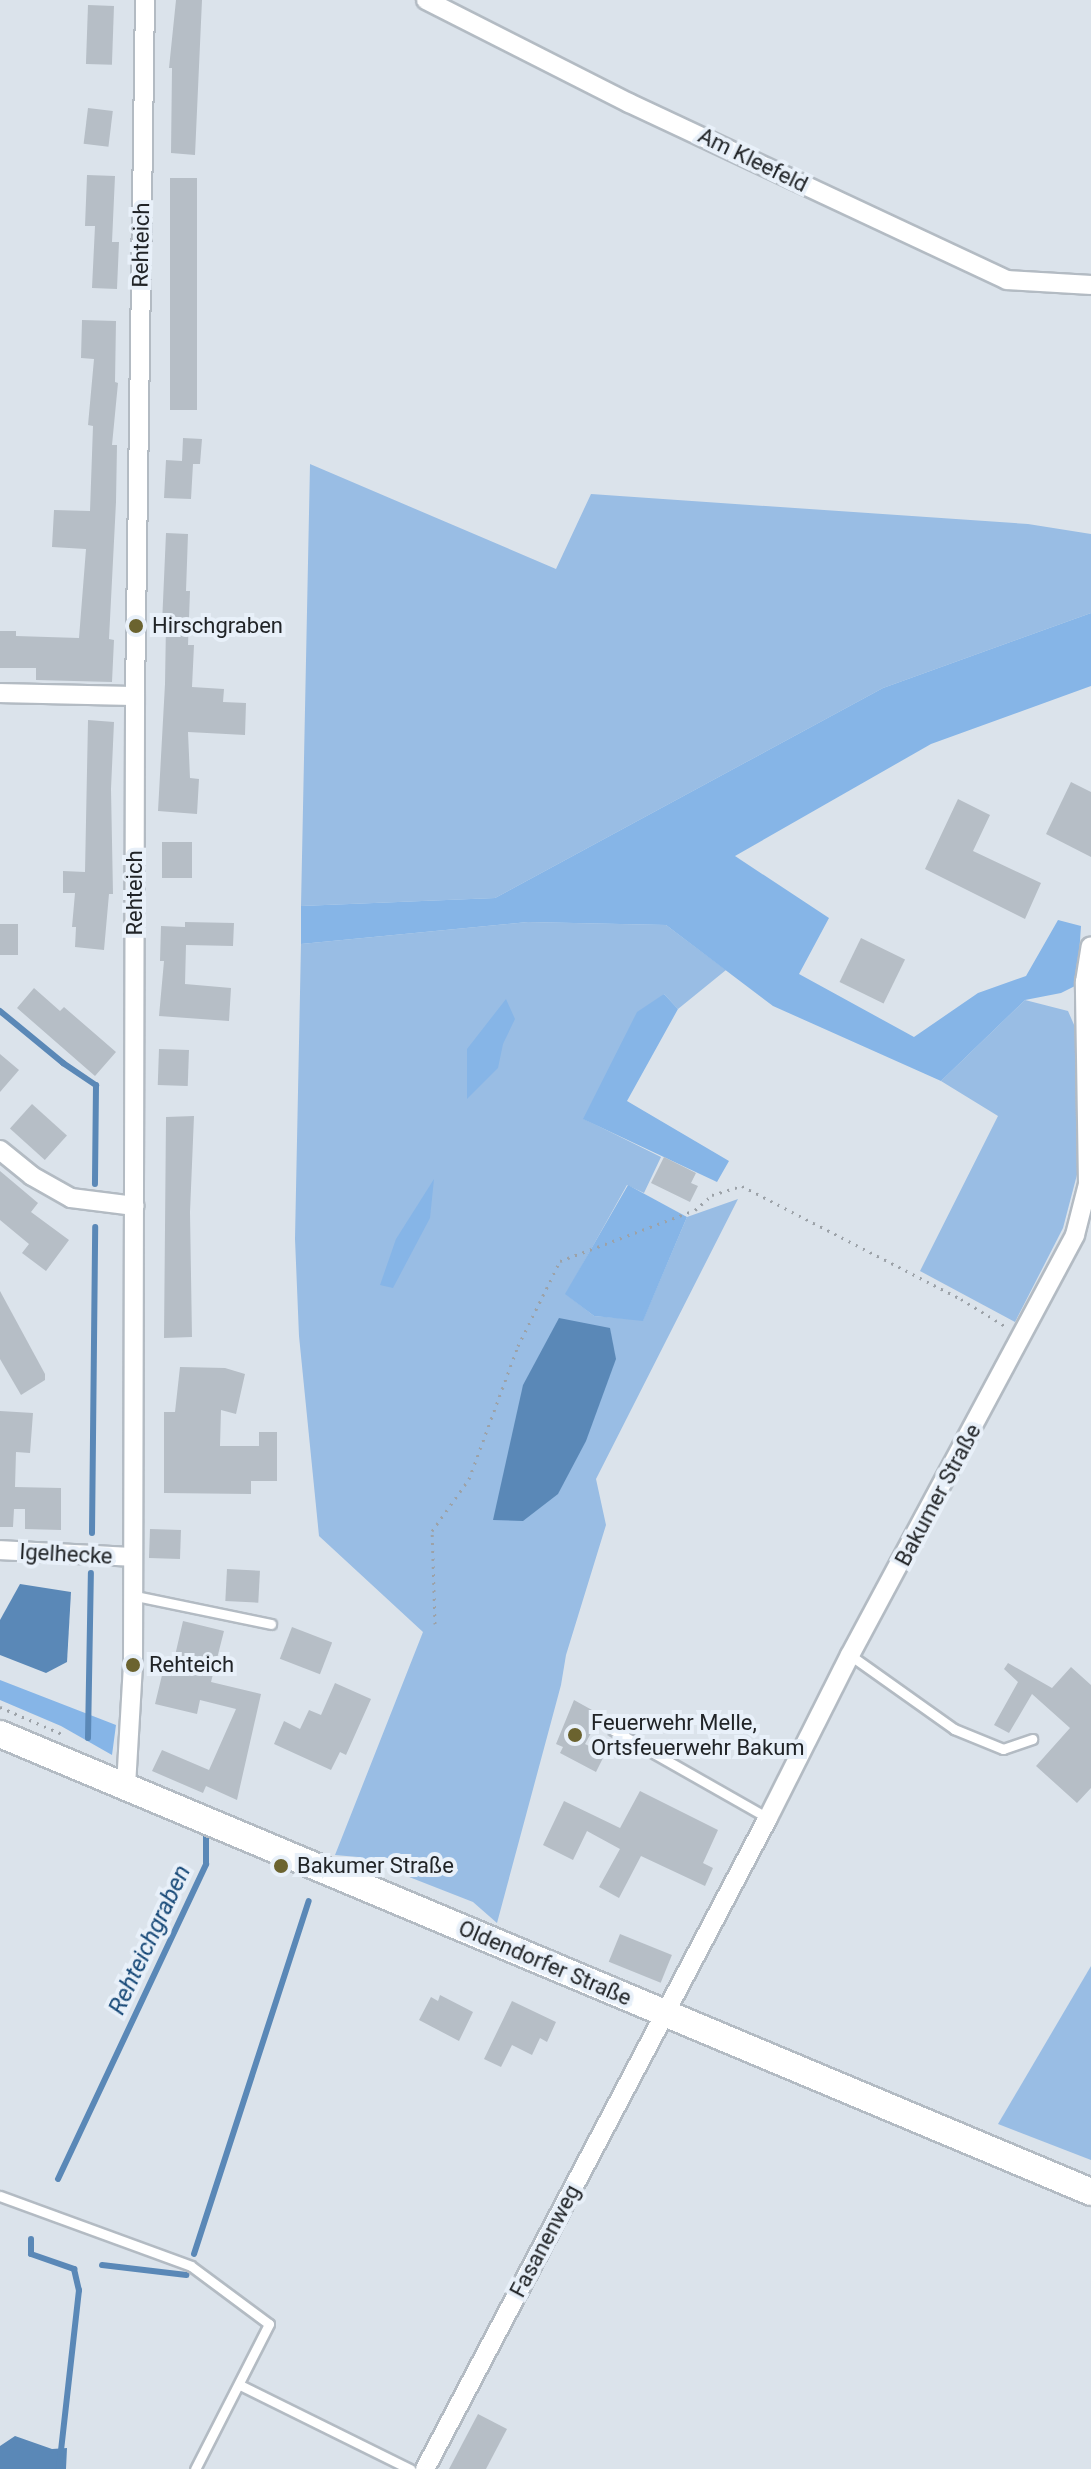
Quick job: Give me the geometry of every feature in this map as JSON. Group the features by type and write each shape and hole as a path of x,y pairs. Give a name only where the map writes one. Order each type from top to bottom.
{"main road":[{"name":"Oldendorfer Straße","path":"0,1734 1091,2192"}],"street":[{"name":"Rehteich","path":"126,1786 133,1665 135,696 145,0"},
{"name":"Am Kleefeld","path":"426,0 629,103 1007,280 1091,285"},
{"path":"0,693 135,696"},
{"name":"Bakumer Straße","path":"666,2013 850,1655 1075,1235 1088,1184 1085,982 1091,946"},
{"path":"0,1150 32,1176 71,1198 134,1206"},
{"name":"Igelhecke","path":"0,1550 132,1557"},
{"name":"Fasanenweg","path":"425,2469 666,2013"}],"lane":[{"path":"131,1595 271,1624"},
{"path":"850,1655 954,1729 1003,1749 1032,1739"},
{"path":"613,1730 768,1818"},
{"path":"0,2196 191,2266 269,2324 195,2469"},
{"path":"240,2385 410,2469"}],"path":[{"path":"435,1624 432,1531 469,1479 518,1346 560,1261 695,1210 712,1195 742,1186 961,1299 1020,1338"}],"shaded area":[{"path":"310,464 556,569 591,494 1028,524 1091,534 1091,613 883,688 495,898 301,906"},
{"path":"1091,613 1091,686 931,744 735,856 829,918 799,974 914,1037 978,993 1026,976 1058,920 1081,926 1077,985 1061,993 1025,1000 941,1081 773,1006 666,925 528,922 301,944 301,906 495,898 883,688"},
{"path":"528,922 666,925 726,970 678,1009 664,994 584,1119 661,1157 644,1193 627,1185 566,1294 594,1316 643,1320 687,1217 738,1199 596,1479 606,1525 566,1655 561,1685 497,1923 473,1902 358,1857 335,1855 423,1632 319,1536 299,1336 295,1239 301,944"},
{"path":"664,994 678,1009 627,1101 729,1161 717,1182 583,1119 637,1012"},
{"path":"506,999 515,1019 503,1044 498,1068 467,1099 467,1049"},
{"path":"1025,1000 1068,1011 1075,1027 1079,1167 1063,1228 1015,1322 920,1271 998,1116 941,1081"},
{"path":"434,1179 430,1218 393,1288 380,1285 396,1239"},
{"path":"628,1185 687,1217 643,1321 594,1316 565,1294"},
{"path":"559,1318 610,1328 616,1359 586,1441 558,1494 523,1521 493,1520 523,1385"},
{"path":"20,1584 71,1592 67,1662 46,1673 0,1655 0,1620"},
{"path":"0,1680 116,1725 112,1755 61,1726 0,1700"},
{"path":"1091,1966 1091,2160 998,2124"},
{"path":"15,2436 52,2449 67,2448 66,2469 0,2469 0,2446"}],"building":[{"path":"176,0 202,0 195,155 171,153 172,68 169,68"},
{"path":"88,5 114,6 112,65 86,64"},
{"path":"88,108 113,111 108,147 84,144"},
{"path":"87,175 115,176 112,242 119,242 117,289 92,288 95,226 85,226"},
{"path":"170,178 197,178 197,410 170,410"},
{"path":"82,320 116,321 115,382 118,383 112,445 117,445 116,502 109,639 114,640 112,682 36,680 36,668 0,668 0,631 16,631 16,636 79,638 86,549 52,547 54,510 90,511 93,426 88,425 94,359 81,358"},
{"path":"183,438 202,439 200,464 193,464 191,499 164,498 166,460 182,461"},
{"path":"166,533 188,534 186,591 190,591 188,645 194,645 192,687 224,689 223,702 246,703 245,735 188,732 190,778 199,779 197,814 158,811 165,684 166,624 162,624"},
{"path":"88,720 114,722 111,789 113,894 109,894 104,950 75,947 76,927 72,927 75,893 63,893 63,871 85,872"},
{"path":"1071,782 1091,792 1091,857 1046,834"},
{"path":"958,799 990,815 973,851 1041,883 1025,919 925,869"},
{"path":"162,842 192,842 192,878 162,878"},
{"path":"185,922 234,923 233,946 186,945 185,984 231,988 229,1021 159,1016 164,961 160,961 161,926 185,927"},
{"path":"0,924 18,924 18,955 0,955"},
{"path":"861,938 905,959 884,1004 840,982"},
{"path":"34,988 60,1011 64,1007 116,1052 95,1076 17,1008"},
{"path":"159,1049 189,1050 188,1086 158,1085"},
{"path":"0,1054 19,1070 0,1092"},
{"path":"32,1104 67,1135 45,1160 10,1129"},
{"path":"194,1116 190,1212 192,1337 164,1338 166,1117"},
{"path":"664,1157 696,1173 691,1183 698,1186 690,1202 651,1183"},
{"path":"0,1171 38,1203 31,1212 69,1240 46,1271 22,1253 29,1244 0,1220"},
{"path":"0,1291 45,1374 45,1380 21,1395 0,1359"},
{"path":"180,1367 225,1368 245,1374 236,1414 221,1410 220,1446 259,1446 259,1432 277,1432 277,1481 251,1481 251,1494 164,1493 164,1412 175,1412"},
{"path":"0,1411 33,1413 30,1453 16,1452 15,1487 61,1488 61,1530 25,1529 25,1509 14,1509 13,1527 0,1527"},
{"path":"150,1529 181,1530 180,1559 149,1558"},
{"path":"227,1569 260,1571 258,1603 225,1601"},
{"path":"183,1621 224,1631 211,1682 261,1694 237,1800 206,1786 203,1793 152,1771 162,1750 209,1770 236,1709 200,1700 197,1714 155,1704 163,1671 171,1673"},
{"path":"292,1627 332,1642 320,1674 280,1659"},
{"path":"1008,1663 1052,1688 1071,1667 1091,1685 1091,1788 1077,1803 1036,1766 1070,1728 1032,1694 1009,1733 994,1725 1018,1682 1004,1669"},
{"path":"335,1683 371,1699 346,1755 340,1752 331,1770 274,1744 284,1721 300,1729 309,1710 321,1715"},
{"name":"Feuerwehr Melle, Ortsfeuerwehr Bakum","path":"574,1700 601,1715 585,1744 605,1754 596,1772 560,1753 563,1747 556,1744"},
{"path":"640,1791 718,1830 703,1863 713,1868 705,1886 641,1856 619,1898 599,1887 620,1849 587,1831 573,1860 543,1845 564,1801 620,1828"},
{"path":"620,1934 672,1955 661,1983 609,1962"},
{"path":"440,1995 473,2012 459,2041 419,2020 431,1997 438,2001"},
{"path":"512,2001 556,2022 547,2042 540,2038 532,2055 512,2045 501,2067 484,2059"},
{"path":"478,2414 507,2429 486,2469 449,2469"}],"waterway":[{"name":"Rehteichgraben","path":"0,1011 63,1063 96,1085 95,1184"},
{"name":"Rehteichgraben","path":"92,1533 95,1227"},
{"name":"Rehteichgraben","path":"88,1738 91,1573"},
{"name":"Rehteichgraben","path":"58,2179 206,1864 206,1831"},
{"path":"194,2254 309,1901"},
{"name":"Rehteichgraben","path":"31,2239 31,2254 74,2269 79,2290 59,2469"},
{"path":"102,2265 186,2275"}],"place":[{"name":"Hirschgraben","path":"136,626"},
{"name":"Rehteich","path":"133,1665"},
{"name":"Feuerwehr Melle, Ortsfeuerwehr Bakum","path":"575,1735"},
{"name":"Bakumer Straße","path":"281,1866"}]}
